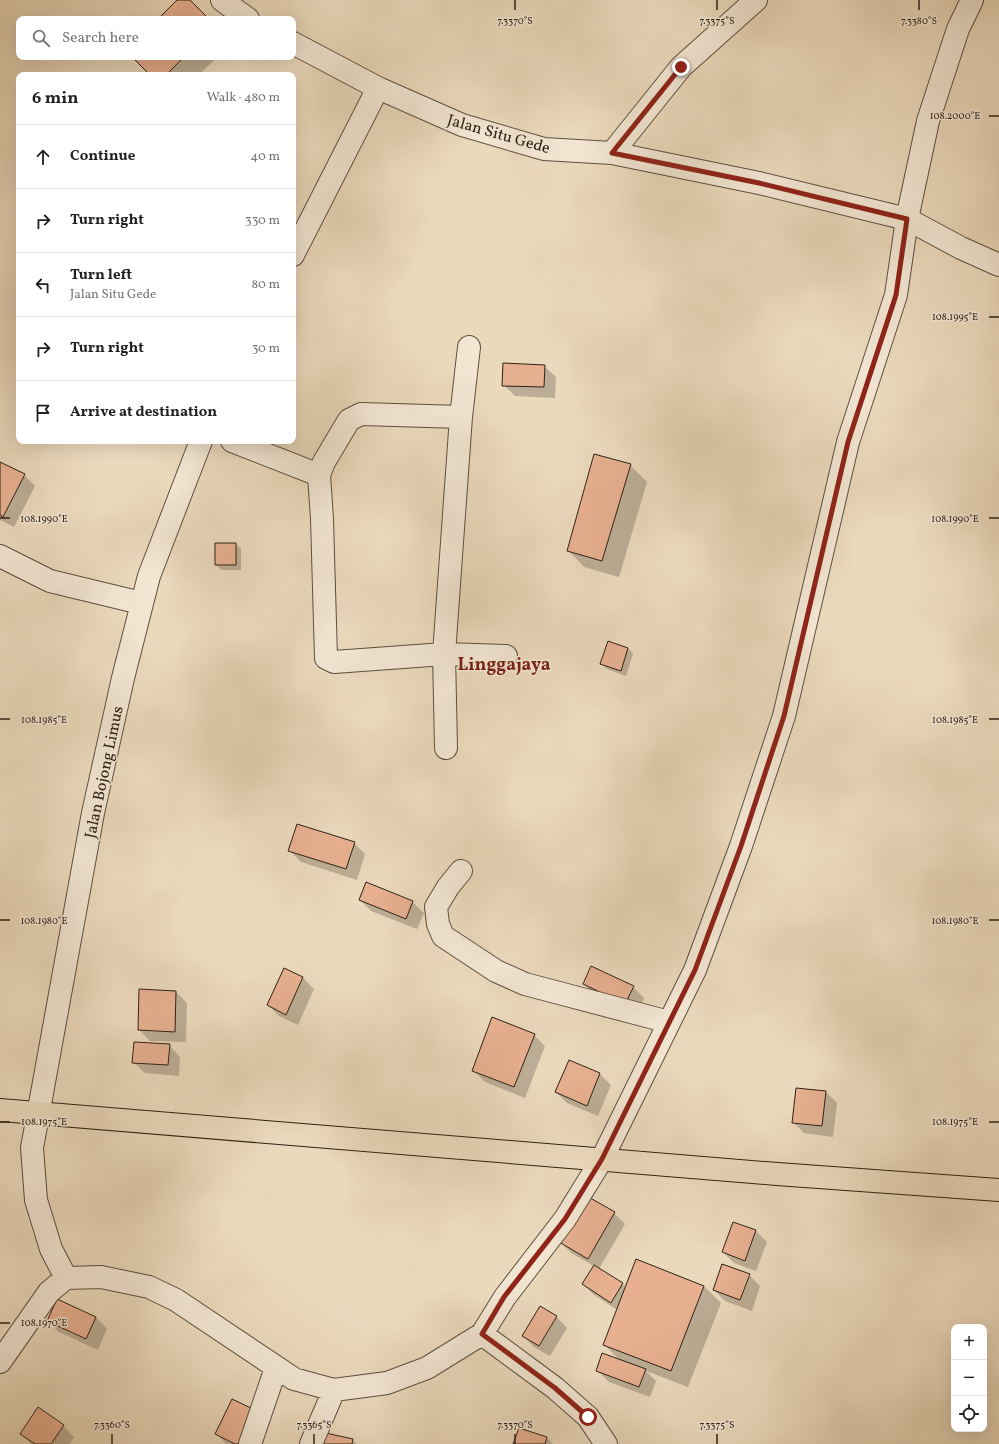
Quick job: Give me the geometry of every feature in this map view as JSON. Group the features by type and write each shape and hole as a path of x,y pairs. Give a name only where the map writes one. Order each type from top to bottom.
{"main road":[{"path":"0,1110 777,1174 999,1190"}],"street":[{"path":"222,0 244,16"},
{"path":"612,153 681,67 756,0"},
{"path":"0,1362 49,1292 66,1278 101,1277 149,1287 176,1300 294,1379 334,1390 387,1383 427,1368 482,1334 504,1297 565,1219 602,1159 695,970 741,846 784,716 848,442 896,295 907,219 928,121 958,29 972,0"},
{"name":"Jalan Situ Gede","path":"296,45 378,88 462,125 544,149 612,153 759,183 907,219 961,248 999,265"},
{"path":"296,249 378,88"},
{"path":"446,748 444,654 461,417 469,347"},
{"path":"461,417 361,414 349,420 321,468 326,658 334,662 444,654 506,656"},
{"name":"Jalan Bojong Limus","path":"66,1278 51,1249 36,1200 32,1148 93,813 141,603 149,576 200,444"},
{"path":"242,444 321,468"},
{"path":"278,444 321,468"},
{"path":"0,556 50,581 141,603"},
{"path":"461,871 448,887 436,907 438,924 443,936 496,971 525,984 669,1022"},
{"path":"482,1334 555,1388 588,1417 606,1444"},
{"path":"250,1444 276,1368"},
{"path":"311,1444 334,1390"}],"building":[{"path":"177,0 190,0 206,16 161,16"},
{"path":"135,60 181,60 169,72 147,72"},
{"path":"503,363 545,365 544,387 502,386"},
{"path":"594,454 631,464 602,561 567,551"},
{"path":"0,462 25,474 3,517 0,515"},
{"path":"215,543 236,543 236,565 215,565"},
{"path":"608,641 628,648 621,671 600,664"},
{"path":"297,824 355,842 346,869 288,851"},
{"path":"366,882 413,901 406,919 359,900"},
{"path":"591,966 634,986 625,1004 583,984"},
{"path":"284,968 303,977 286,1015 267,1005"},
{"path":"139,989 176,991 175,1032 138,1030"},
{"path":"492,1017 535,1034 514,1087 472,1071"},
{"path":"134,1042 170,1044 168,1065 132,1063"},
{"path":"569,1060 600,1073 587,1106 555,1092"},
{"path":"796,1088 826,1091 822,1126 792,1123"},
{"path":"585,1195 615,1212 588,1259 559,1242"},
{"path":"733,1222 756,1230 745,1261 722,1252"},
{"path":"636,1259 704,1286 671,1371 603,1345"},
{"path":"722,1264 750,1274 740,1300 713,1290"},
{"path":"594,1265 623,1283 611,1303 582,1284"},
{"path":"57,1299 96,1317 86,1339 47,1321"},
{"path":"540,1306 557,1316 539,1346 522,1336"},
{"path":"602,1353 646,1369 639,1387 596,1371"},
{"path":"232,1399 257,1411 241,1444 235,1444 215,1434"},
{"path":"38,1407 64,1425 51,1444 35,1444 20,1434"},
{"path":"519,1428 547,1437 545,1444 513,1444"},
{"path":"321,1432 353,1439 352,1444 319,1444"}],"district":[{"name":"Linggajaya","path":"504,664"}],"route":[{"path":"588,1417 555,1388 482,1334 504,1297 526,1271 565,1219 602,1159 695,970 741,846 784,716 848,442 896,295 907,219 759,183 612,153 660,91 681,67"}]}
